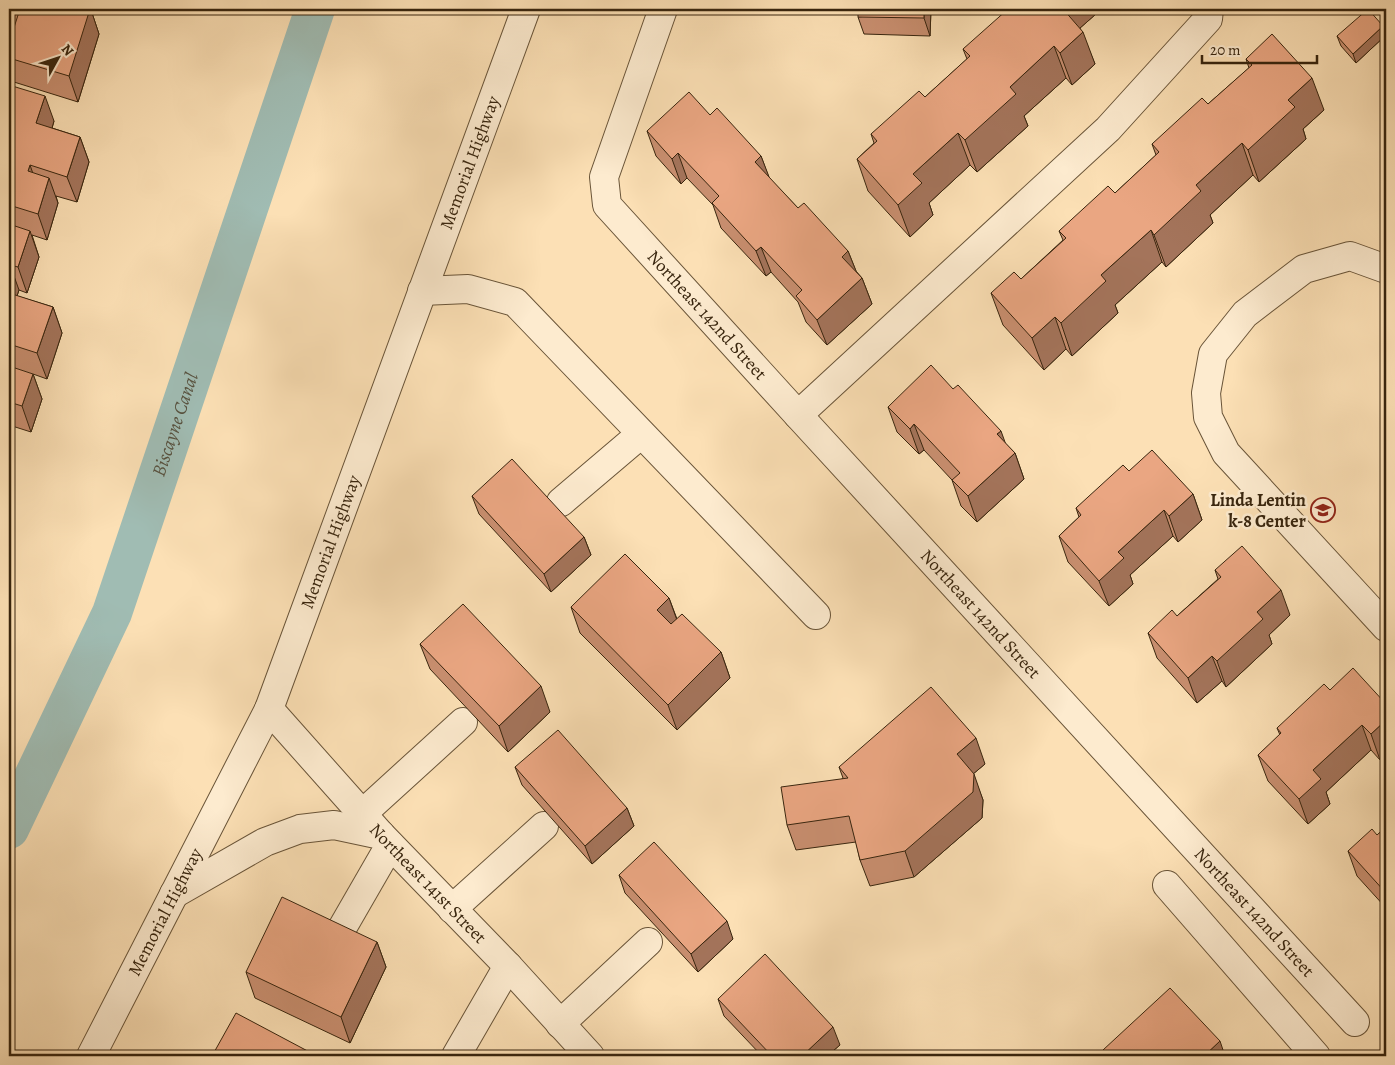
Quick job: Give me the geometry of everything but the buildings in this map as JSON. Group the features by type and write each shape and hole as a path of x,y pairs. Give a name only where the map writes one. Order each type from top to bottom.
{"street":[{"name":"Memorial Highway","path":"90,1056 269,709 526,9"},
{"name":"Northeast 142nd Street","path":"663,9 604,177 607,204 1355,1022"},
{"path":"798,415 1108,129 1208,19 1209,9"},
{"path":"1386,269 1350,256 1304,269 1245,314 1213,354 1206,393 1208,417 1226,453 1386,627"},
{"path":"422,291 468,289 515,302 816,615"},
{"path":"561,502 641,434"},
{"name":"Northeast 141st Street","path":"269,709 386,840 508,966 590,1056"},
{"path":"362,814 463,722"},
{"path":"174,894 265,842 300,829 334,825 386,840 341,930"},
{"path":"452,909 544,826"},
{"path":"1167,885 1316,1056"},
{"path":"560,1024 648,942"},
{"path":"456,1056 508,966"}],"waterway":[{"name":"Biscayne Canal","path":"9,829 112,613 315,9"}],"place":[{"name":"Linda Lentin k-8 Center","path":"1323,510"}]}
